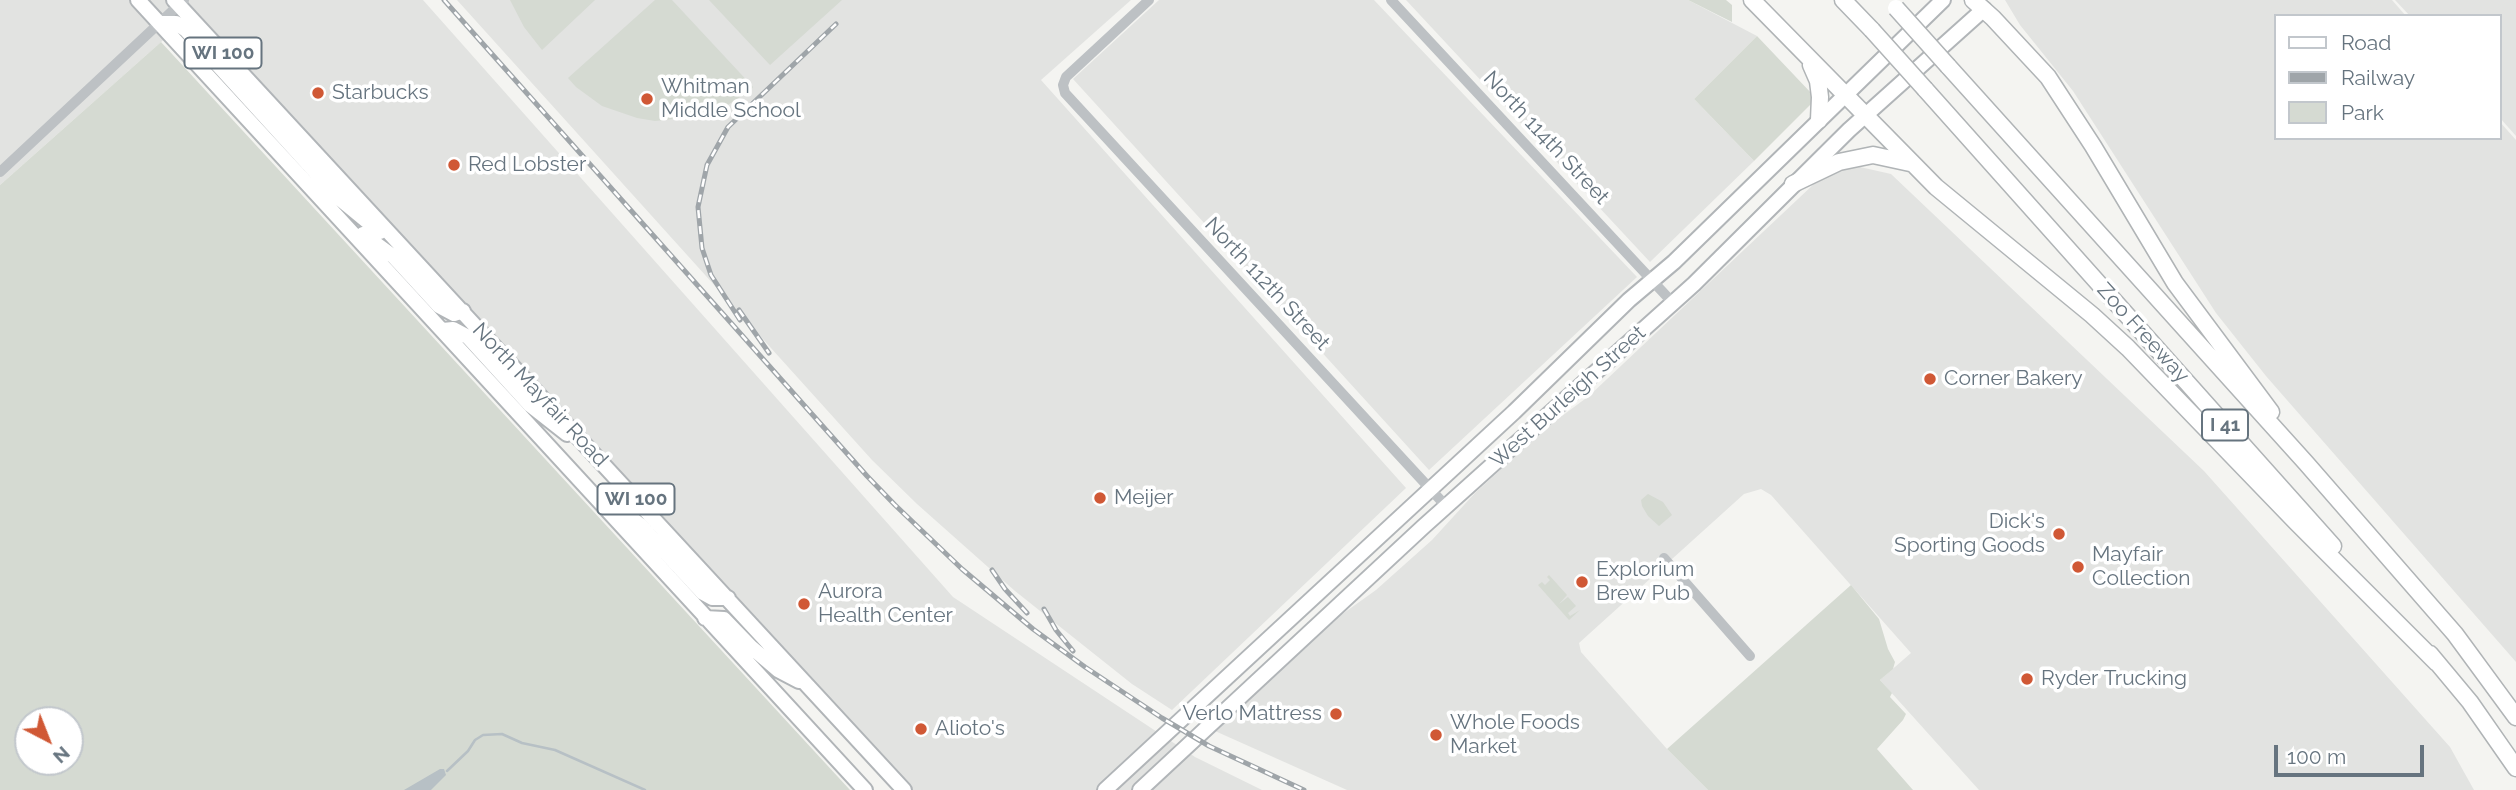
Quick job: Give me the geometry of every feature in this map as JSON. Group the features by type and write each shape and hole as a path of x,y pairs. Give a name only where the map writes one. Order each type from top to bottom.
{"highway":[{"path":"1752,0 1910,163 2128,348 2295,522 2437,663"},
{"name":"Zoo Freeway","path":"1843,0 2437,663 2470,702 2516,768"},
{"path":"1983,3 2053,85 2175,283 2252,384 2306,463"},
{"name":"Zoo Freeway","path":"1892,4 2306,463 2455,634 2516,717"},
{"path":"1808,60 1818,81 1819,120"},
{"path":"1793,184 1839,162 1873,155 1910,163"}],"main road":[{"name":"North Mayfair Road","path":"138,0 865,790"},
{"path":"161,0 179,2"},
{"name":"West Burleigh Street","path":"1105,790 1653,280 1943,0"},
{"name":"North Mayfair Road","path":"179,2 904,790"},
{"name":"West Burleigh Street","path":"1140,790 1446,506 1673,303 1983,3"},
{"path":"159,23 170,21 186,30 340,199 410,254"},
{"path":"334,212 394,257 439,306 454,314 463,312"},
{"path":"443,330 453,329 468,337 530,405 600,460"},
{"path":"574,474 640,525 703,593 712,598 728,598"},
{"path":"705,618 723,618 778,670 809,687"}],"street":[{"name":"North 112th Street","path":"1149,0 1075,68 1063,85 1065,93 1446,506"},
{"name":"North 114th Street","path":"1391,0 1673,303"},
{"path":"0,172 179,2"},
{"path":"1664,558 1749,656"}],"shaded area":[{"path":"0,0 423,0 953,597 1195,757 1262,790 912,790 196,11 0,185"},
{"path":"457,0 1131,0 1041,80 1406,488 1172,710 1132,684 1015,591 872,460"},
{"path":"1159,0 1374,0 1637,277 1429,470 1073,79"},
{"path":"1406,0 1688,0 1757,36 1694,99 1754,161 1650,262"},
{"path":"2005,0 2392,0 2404,14 2274,14 2274,140 2502,140 2502,124 2516,140 2516,662 2266,376 2216,313 2073,91 2020,25"},
{"path":"2395,0 2516,0 2516,136 2502,120 2502,14 2408,14"},
{"path":"1850,163 1853,168 1891,174 2204,471 2450,747 2474,790 1979,790 1880,680 1911,653 1771,495 1761,489 1744,494 1579,643 1581,652 1667,749 1708,790 1347,790 1215,731 1341,615 1376,590 1432,540 1475,493 1547,427 1589,396 1816,182"},
{"path":"444,769 446,775 431,790 404,790"}],"green space":[{"path":"510,0 595,0 542,50 524,27"},
{"path":"655,0 672,0 753,87 751,90 723,108 700,116 655,121 602,106 576,87 568,78"},
{"path":"709,0 842,0 770,65"},
{"path":"1688,0 1726,0 1732,5 1732,22"},
{"path":"1757,36 1813,95 1811,104 1754,161 1694,99"},
{"path":"161,42 850,790 0,790 0,185"},
{"path":"1648,494 1663,502 1672,515 1659,526 1642,506 1641,500"},
{"path":"1549,575 1567,595 1559,604 1568,597 1576,606 1568,613 1570,616 1580,610 1569,620 1538,585 1542,582 1545,585 1550,580 1547,577"},
{"path":"1851,585 1879,619 1895,662 1893,669 1880,680 1892,693 1890,697 1906,714 1877,749 1913,790 1708,790 1667,749"}],"waterway":[{"path":"447,771 468,751 475,740 483,735 502,734 522,743 555,750 645,790"}],"railway":[{"path":"444,0 867,476 962,569 1033,629 1162,718 1209,746 1304,790"},
{"path":"740,320 711,275 702,248 698,207 707,165 728,127 836,24"},
{"path":"739,310 769,353"},
{"path":"992,570 1027,613"},
{"path":"1044,609 1073,651"}],"place":[{"name":"Starbucks","path":"318,93"},
{"name":"Whitman Middle School","path":"647,99"},
{"name":"Red Lobster","path":"454,165"},
{"name":"Corner Bakery","path":"1930,379"},
{"name":"Meijer","path":"1100,498"},
{"name":"Dick's Sporting Goods","path":"2059,534"},
{"name":"Mayfair Collection","path":"2078,567"},
{"name":"Explorium Brew Pub","path":"1582,582"},
{"name":"Aurora Health Center","path":"804,604"},
{"name":"Ryder Trucking","path":"2027,679"},
{"name":"Verlo Mattress","path":"1336,714"},
{"name":"Alioto's","path":"921,729"},
{"name":"Whole Foods Market","path":"1436,735"}]}
